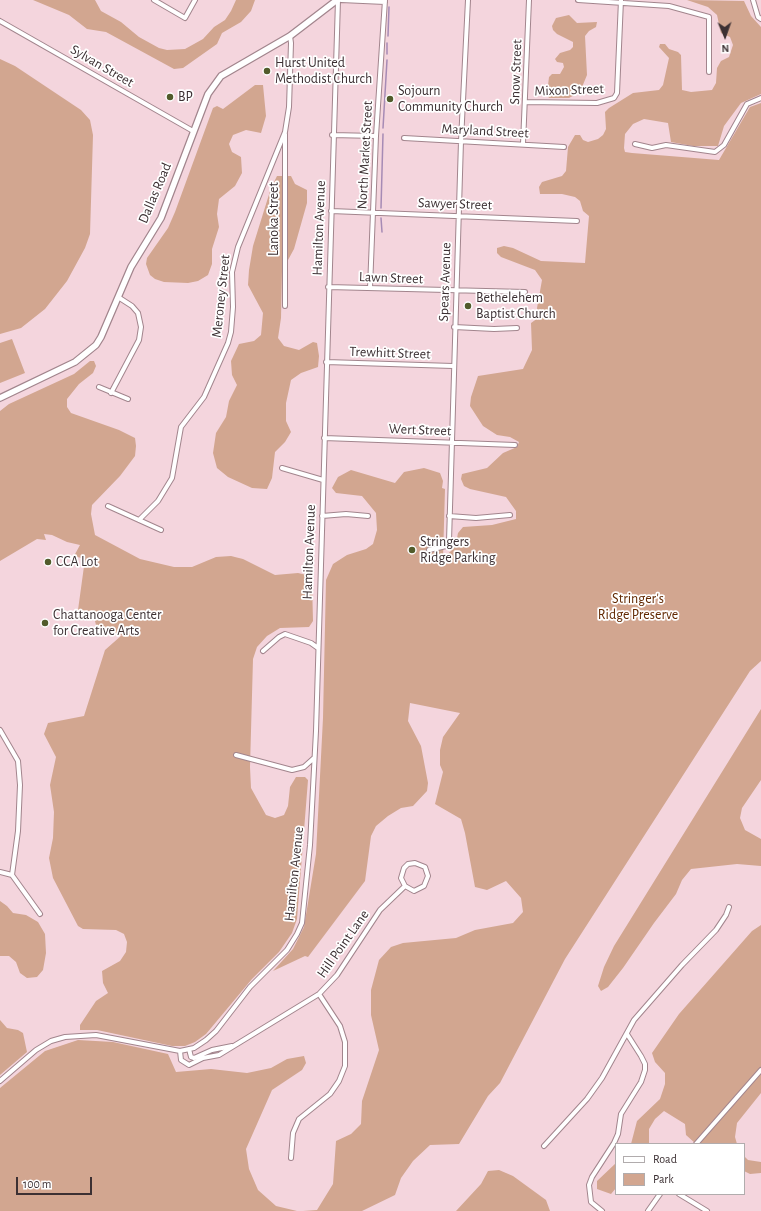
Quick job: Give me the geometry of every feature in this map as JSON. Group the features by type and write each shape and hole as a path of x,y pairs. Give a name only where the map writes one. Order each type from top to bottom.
{"street":[{"path":"154,0 185,18 195,0"},
{"name":"Dallas Road","path":"0,398 75,362 87,354 101,337 131,267 161,218 208,94 221,76 290,36 338,0"},
{"name":"Hamilton Avenue","path":"180,1051 189,1049 206,1040 216,1031 250,987 287,950 300,929 302,922 310,845 314,758 331,211 332,134 338,0"},
{"path":"341,0 385,1"},
{"name":"Spears Avenue","path":"429,550 446,546 449,541 454,327 468,0"},
{"name":"Snow Street","path":"523,144 526,102 529,0"},
{"path":"578,0 621,1 669,6 709,17 710,72"},
{"path":"752,0 758,17 761,19"},
{"name":"North Market Street","path":"370,288 376,136 385,1"},
{"name":"Mixon Street","path":"526,102 597,103 614,98 617,93 621,1"},
{"name":"Sylvan Street","path":"0,21 193,131"},
{"name":"Meroney Street","path":"139,520 158,500 172,478 181,427 204,397 228,343 231,332 233,307 232,272 238,247 286,132 289,100 290,36"},
{"path":"635,144 652,148 666,145 710,152 720,150 724,146 747,104 761,98"},
{"name":"Lanoka Street","path":"285,306 286,132"},
{"path":"332,134 376,136"},
{"name":"Maryland Street","path":"404,138 564,147"},
{"name":"Sawyer Street","path":"331,211 459,215 577,221"},
{"name":"Lawn Street","path":"328,287 525,292"},
{"path":"111,392 139,340 141,327 138,313 132,306 118,297"},
{"path":"454,327 494,330 517,328"},
{"name":"Trewhitt Street","path":"326,362 453,366"},
{"path":"99,388 128,399"},
{"name":"Wert Street","path":"324,438 515,445"},
{"path":"282,468 323,480"},
{"path":"108,506 161,530"},
{"path":"322,516 346,514 368,516"},
{"path":"450,516 476,518 510,515"},
{"path":"263,651 278,637 285,634 311,643 318,648"},
{"path":"0,730 18,761 20,785 18,831 12,875"},
{"path":"236,755 292,770 304,767 314,758"},
{"path":"413,863 423,866 428,876 424,886 416,891 405,886 401,877 404,868 413,863"},
{"path":"0,872 12,875 40,914"},
{"name":"Hill Point Lane","path":"204,1056 224,1052 318,994 337,975 380,910 405,886"},
{"path":"544,1146 587,1099 602,1078 634,1020 682,965 716,930 726,915 729,907"},
{"path":"291,1158 293,1133 299,1119 330,1094 339,1081 345,1066 345,1042 340,1026 318,994"},
{"path":"602,1211 591,1202 589,1185 592,1177 614,1143 618,1134 621,1114 641,1082 645,1070 642,1056 627,1034"},
{"path":"0,1081 36,1050 51,1041 65,1037 96,1035 180,1051"},
{"name":"Hill Point Lane","path":"180,1051 180,1058 187,1065 222,1047 232,1046"},
{"path":"222,1047 224,1052"},
{"path":"189,1049 191,1057 194,1058 204,1056"},
{"path":"697,1143 761,1070"},
{"path":"648,1211 659,1195"},
{"path":"681,1195 707,1211"}],"green space":[{"path":"33,0 95,0 101,11 121,22 139,37 159,48 167,50 185,49 203,39 214,27 225,20 236,0 255,0 251,11 241,22 222,33 217,44 183,68 174,69 106,32 87,29 69,15"},
{"name":"Stringer's Ridge Preserve","path":"687,0 744,1 751,16 761,27 761,94 741,103 724,126 718,146 693,146 671,142 668,123 644,119 633,124 625,134 624,148 625,152 632,153 719,160 750,107 761,103 761,661 750,671 565,959 500,1083 488,1096 459,1144 430,1145 413,1161 401,1178 395,1195 362,1211 303,1211 317,1210 333,1184 336,1141 351,1134 361,1124 362,1101 379,1050 371,1015 371,990 379,960 391,947 403,943 456,938 475,930 513,923 523,912 521,898 506,881 487,890 475,887 461,819 435,804 443,772 440,765 440,750 443,737 460,713 410,703 408,721 421,746 428,783 427,791 413,806 401,808 376,826 371,836 365,881 308,957 305,956 273,971 293,949 304,927 316,854 323,718 326,580 333,564 347,555 366,549 373,544 377,530 376,513 362,496 336,493 332,488 338,477 351,470 395,483 404,472 424,468 440,473 443,481 442,488 445,489 443,558 451,551 456,543 458,533 463,527 492,525 516,519 516,511 506,497 470,489 464,486 461,479 462,474 487,468 503,453 517,447 519,442 510,437 497,435 483,426 470,406 471,397 478,376 523,369 532,350 531,323 538,318 537,308 542,280 535,270 501,257 497,253 497,248 504,246 513,248 541,261 585,263 589,216 583,211 580,201 575,197 562,194 540,194 539,187 542,182 562,176 566,171 568,147 575,135 580,135 583,140 588,142 598,139 603,135 606,129 605,112 609,108 633,93 659,90 663,85 669,58 659,47 660,44 665,44 669,49 678,52 681,55 682,90 691,92 712,90 716,83 717,68 721,61 729,57 733,45 730,37 721,33 717,15 708,7"},
{"path":"569,15 577,23 597,22 596,27 589,31 585,36 587,75 580,92 569,98 549,98 547,94 549,77 552,74 560,74 564,67 563,63 557,62 555,59 560,53 570,50 573,47 573,42 557,34 553,30 552,26 556,18"},
{"path":"0,59 15,66 81,110 90,120 93,135 90,234 85,248 67,281 45,309 21,328 0,334"},
{"path":"255,85 263,85 266,116 261,133 246,130 233,135 229,144 232,152 241,157 242,173 235,186 219,199 217,214 219,227 212,249 212,264 208,275 198,281 188,283 164,282 155,279 150,275 146,264 147,258 168,228 213,108 217,106 223,109"},
{"path":"277,176 291,176 295,184 307,190 307,203 294,249 282,271 281,318 278,338 284,346 299,350 313,342 317,343 319,356 318,367 301,373 291,380 286,403 286,421 291,432 285,442 275,452 272,478 267,489 252,488 228,477 217,468 213,453 216,433 226,417 229,401 237,385 232,375 231,361 239,344 254,341 261,335 263,313 248,285 249,270 253,246 271,188"},
{"path":"12,339 25,373 0,383 0,343"},
{"path":"90,361 94,361 96,366 93,373 79,384 67,399 67,407 71,413 119,430 135,438 136,446 135,456 120,476 92,505 91,514 95,535 140,559 174,567 192,567 216,557 231,556 243,559 275,575 298,573 311,576 312,582 313,621 309,627 280,628 267,636 257,647 253,659 250,767 251,788 266,815 275,818 284,815 288,806 290,787 296,777 305,777 308,780 297,919 292,933 279,952 252,979 206,1034 195,1042 185,1046 172,1046 97,1030 80,1030 80,1025 96,1001 108,993 103,983 102,971 120,961 126,952 127,942 124,934 116,930 83,929 78,926 53,878 49,858 53,838 54,812 50,785 56,757 44,734 48,723 84,716 105,650 122,635 94,628 96,625 93,613 78,610 85,559 74,556 80,545 67,542 52,535 44,534 46,540 37,539 0,561 0,411 9,404 74,374"},
{"path":"761,709 761,780 742,808 740,818 745,830 761,839 761,866 737,864 691,869 682,880 676,894 623,968 608,987 601,991 598,986 604,967 614,946"},
{"path":"0,901 13,913 26,915 38,922 45,934 46,953 43,970 37,977 27,978 20,973 16,962 9,956 0,956"},
{"path":"761,925 761,1093 737,1123 735,1137 737,1143 695,1143 686,1135 685,1124 664,1111 655,1119 649,1129 649,1143 631,1143 637,1121 660,1099 665,1084 665,1073 655,1062 652,1053 679,1014 752,931"},
{"path":"0,1020 7,1028 18,1030 23,1033 27,1052 0,1075"},
{"path":"78,1040 113,1042 168,1054 176,1072 211,1069 247,1073 271,1068 287,1059 304,1056 306,1063 302,1070 272,1090 246,1149 249,1169 258,1190 276,1206 297,1211 0,1211 0,1088 45,1051"},
{"path":"745,1157 748,1160 761,1162 761,1173 750,1174 745,1172"},
{"path":"615,1164 615,1189 611,1194 597,1189 597,1181"},
{"path":"499,1170 513,1176 546,1200 550,1211 456,1211 481,1184 488,1171"}],"waterway":[{"path":"388,36 389,7"},
{"path":"387,43 387,54"},
{"path":"383,128 387,60"},
{"path":"381,208 383,134"},
{"path":"381,218 382,232"}],"place":[{"name":"Hurst United Methodist Church","path":"267,71"},
{"name":"BP","path":"170,97"},
{"name":"Sojourn Community Church","path":"390,99"},
{"name":"Bethelehem Baptist Church","path":"468,306"},
{"name":"Stringers Ridge Parking","path":"412,550"},
{"name":"CCA Lot","path":"48,562"},
{"name":"Chattanooga Center for Creative Arts","path":"45,623"}]}
